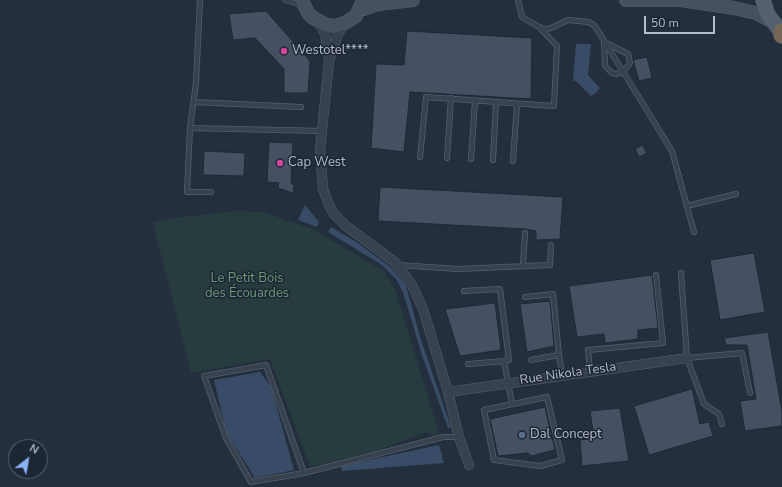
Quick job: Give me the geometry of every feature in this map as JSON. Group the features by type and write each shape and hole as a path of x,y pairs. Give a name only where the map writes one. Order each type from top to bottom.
{"main road":[{"path":"303,3 308,13 319,22 332,26 345,23 362,5 413,0"},
{"path":"626,0 682,0 750,11 780,30"},
{"path":"763,0 780,30"}],"street":[{"path":"319,22 324,34 329,61"},
{"path":"345,23 338,34 329,61 320,150 323,189 329,205 346,226 398,265 412,285 423,309 448,392 459,437 469,465"},
{"name":"Rue Nikola Tesla","path":"448,392 688,358"}],"lane":[{"path":"200,0 194,102 190,128 187,192 210,192"},
{"path":"285,0 303,3"},
{"path":"420,157 426,97 554,106 557,46 539,27 522,16 518,0"},
{"path":"539,27 544,29 551,28 568,20 589,22 595,26 672,151 694,232"},
{"path":"604,42 628,54 630,64 623,72 616,74 612,73 605,66 604,42"},
{"path":"447,158 451,98"},
{"path":"471,159 475,101"},
{"path":"194,102 300,107"},
{"path":"492,160 496,102"},
{"path":"513,161 517,104"},
{"path":"190,128 323,131"},
{"path":"687,206 736,194"},
{"path":"523,265 525,233"},
{"path":"398,265 458,269 550,264 551,244"},
{"path":"681,273 688,358 704,404 719,414 722,424"},
{"path":"590,371 588,350 663,343 656,275"},
{"path":"464,291 500,289 509,360 468,364"},
{"path":"525,297 553,294 562,375"},
{"path":"688,358 742,353 750,393"},
{"path":"531,360 559,355"},
{"path":"504,361 512,404"},
{"path":"304,473 266,365 204,376 226,438 251,482 304,473 444,438 459,437"},
{"path":"547,397 562,460 540,466 494,460 484,410 512,404 547,397"}],"green space":[{"name":"Le Petit Bois des Écouardes","path":"238,211 263,212 312,229 384,271 395,289 438,430 436,438 426,432 383,449 310,467 270,359 191,373 153,223 174,218"}],"water":[{"path":"576,44 591,44 588,75 600,88 591,96 576,81 573,81"},
{"path":"305,205 319,222 317,227 298,220"},
{"path":"331,227 358,243 393,269 406,286 421,340 451,427 448,428 422,355 403,292 396,279 382,265 328,232"},
{"path":"260,372 271,387 294,470 255,478 226,432 214,380"},
{"path":"439,445 444,463 342,471 341,466"}],"building":[{"name":"Westotel****","path":"266,11 310,61 308,93 284,93 284,69 255,38 233,40 229,14"},
{"path":"407,31 532,38 531,99 410,92 404,152 371,148 376,64 404,65"},
{"path":"647,57 652,78 639,81 633,60"},
{"name":"Cap West","path":"269,142 293,143 291,184 294,184 293,193 278,188 279,183 267,182"},
{"path":"642,145 647,153 639,157 635,149"},
{"path":"204,151 245,153 244,176 203,175"},
{"path":"380,187 563,197 560,239 536,240 536,231 526,229 378,221"},
{"path":"754,253 765,312 720,320 710,260"},
{"path":"652,275 658,328 638,330 638,339 605,343 604,334 577,337 569,286"},
{"path":"550,301 554,346 527,352 520,304"},
{"path":"495,303 501,350 460,356 445,309"},
{"path":"768,332 782,411 782,426 745,431 740,401 756,399 747,345 726,345 724,338"},
{"path":"692,389 700,424 709,422 713,436 649,455 634,406"},
{"name":"Dal Concept","path":"545,407 555,450 531,456 528,453 498,456 490,419"},
{"path":"620,408 629,461 582,466 580,440 594,438 590,411"}],"place":[{"name":"Westotel****","path":"284,51"},
{"name":"Cap West","path":"280,163"},
{"name":"Dal Concept","path":"522,435"}]}
